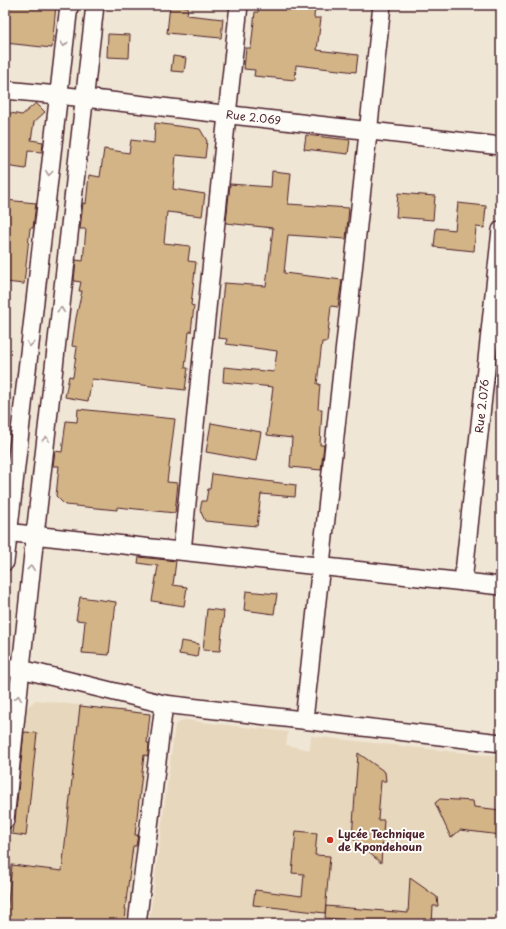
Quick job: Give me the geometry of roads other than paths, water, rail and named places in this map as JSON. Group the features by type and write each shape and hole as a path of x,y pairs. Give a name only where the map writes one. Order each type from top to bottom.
{"street":[{"path":"5,562 7,532 69,5"},
{"path":"5,820 13,668 35,535 95,5"},
{"path":"182,551 239,5"},
{"path":"304,720 382,5"},
{"name":"Rue 2.069","path":"5,90 501,146"},
{"name":"Rue 2.076","path":"463,582 501,230"},
{"path":"7,532 501,586"},
{"path":"13,668 164,704 501,743"},
{"path":"137,924 164,704"}],"place":[{"name":"Lycée Technique de Kpondehoun","path":"330,840"}]}
